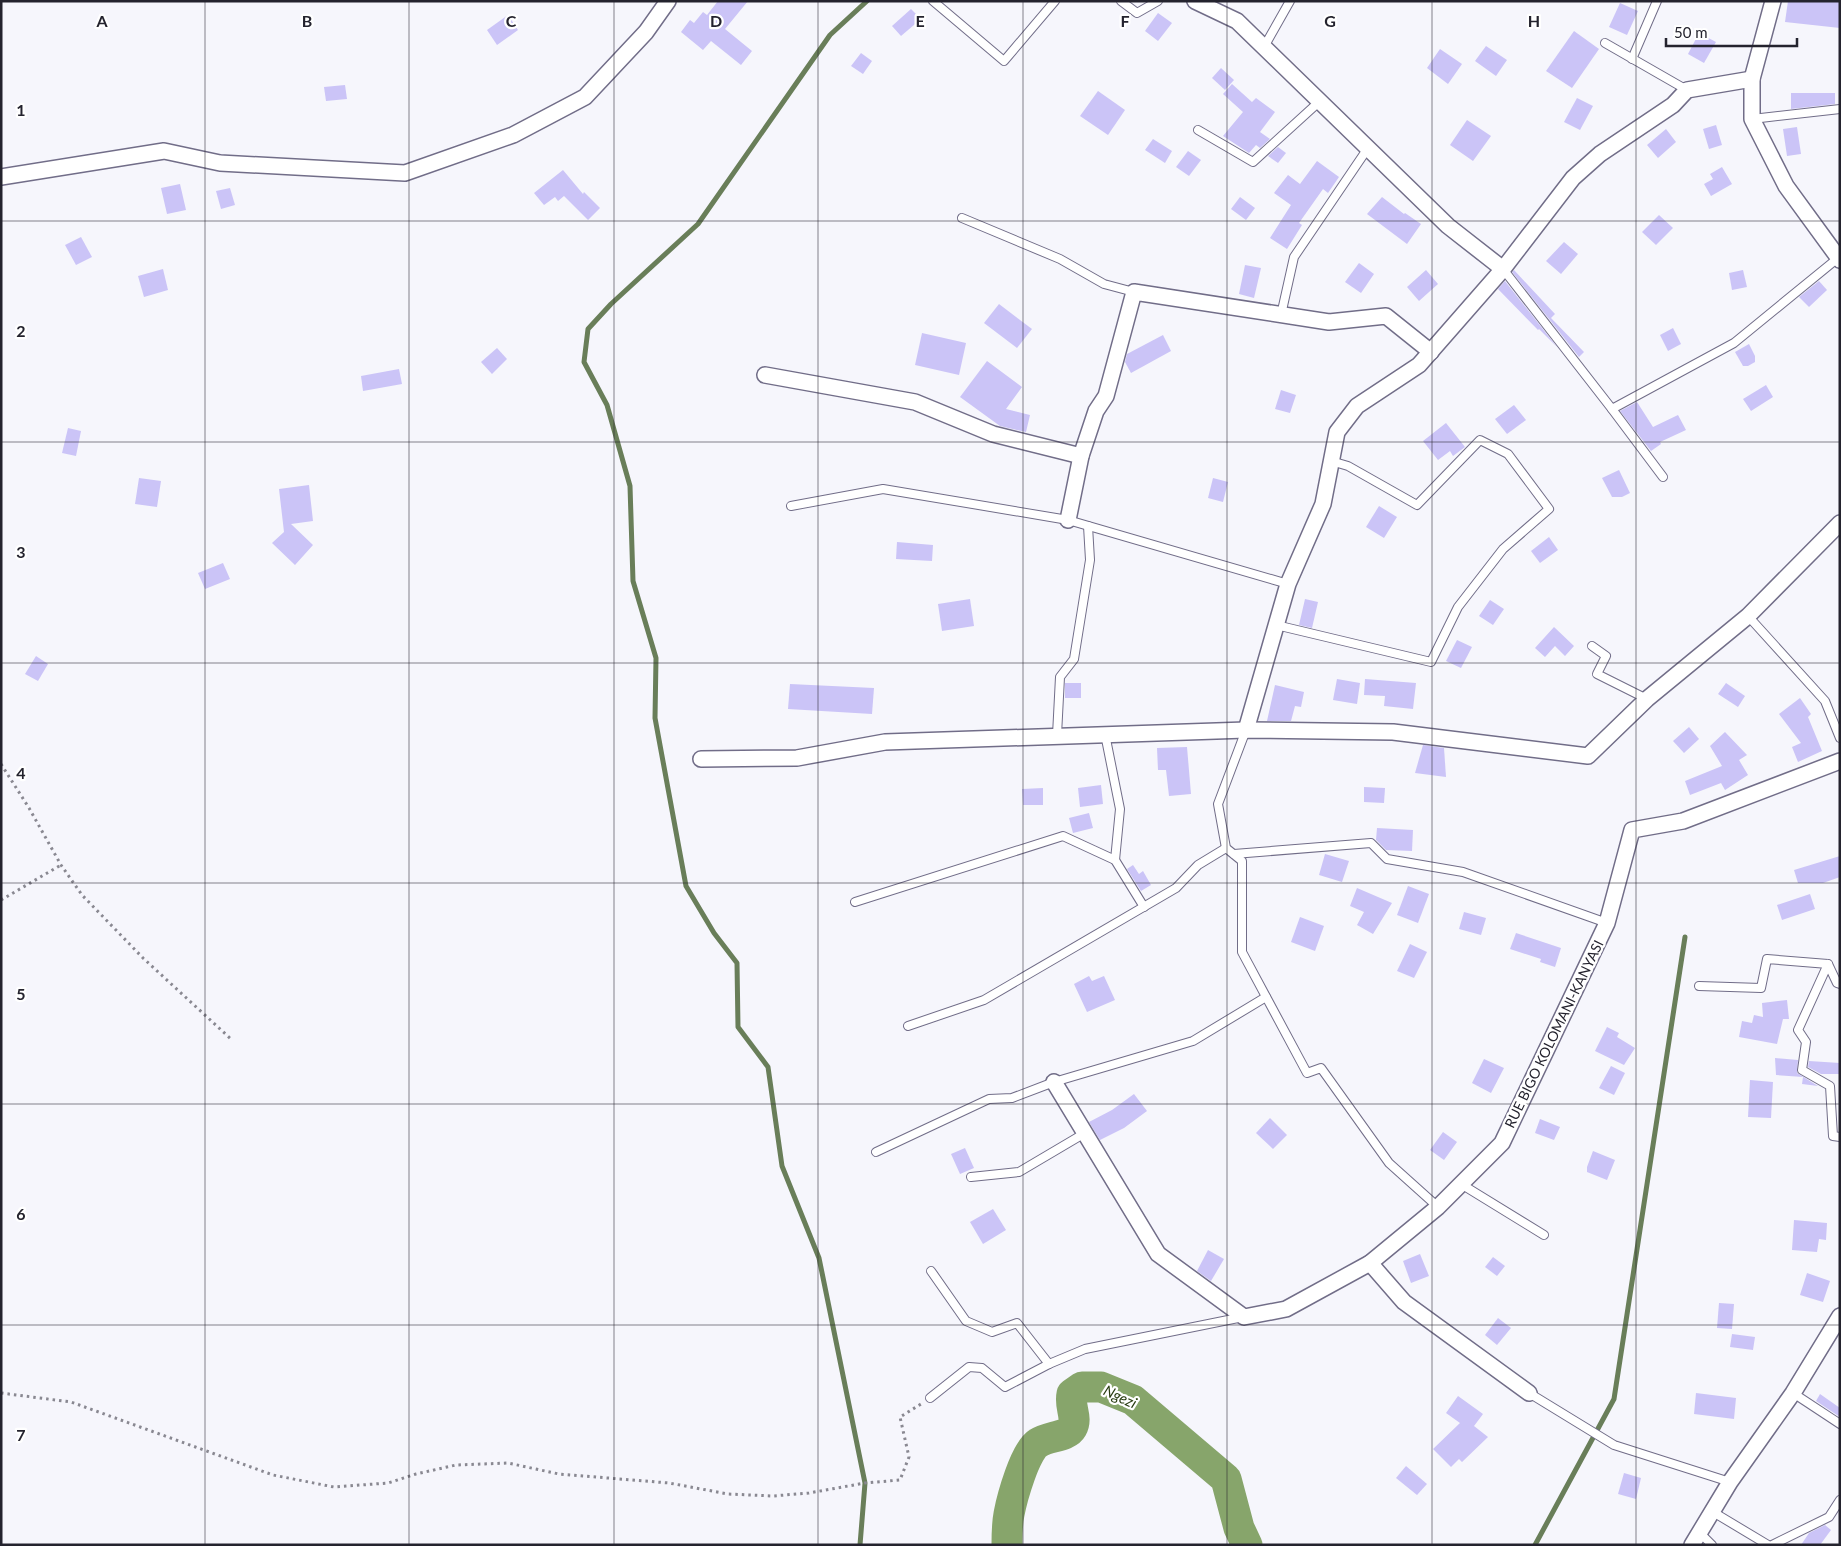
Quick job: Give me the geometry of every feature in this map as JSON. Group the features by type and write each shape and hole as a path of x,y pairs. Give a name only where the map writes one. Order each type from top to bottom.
{"street":[{"path":"1,177 164,150 220,163 405,173 512,135 585,97 646,32 668,1"},
{"path":"1195,1 1237,21 1448,226 1503,269"},
{"path":"1773,1 1752,79 1752,119 1786,186 1839,259"},
{"path":"1246,730 1288,584 1323,504 1337,432 1357,406 1420,365 1503,269 1573,178 1600,154 1673,105 1686,90 1752,79"},
{"path":"1068,520 1081,456 1096,411 1106,396 1134,292 1329,322 1386,316 1431,352"},
{"path":"765,375 915,402 993,434 1081,456"},
{"path":"701,759 797,758 885,742 1246,730 1393,732 1588,756 1647,699 1748,616 1840,524"},
{"name":"RUE BIGO KOLOMANI-KANYASI","path":"1244,1317 1286,1309 1370,1263 1438,1207 1502,1143 1607,923 1632,830 1683,821 1840,761"},
{"path":"1054,1082 1158,1254 1244,1317"},
{"path":"1370,1263 1404,1302 1529,1393"},
{"path":"1696,1539 1730,1482 1793,1393 1840,1316"}],"lane":[{"path":"932,1 1004,61 1055,1"},
{"path":"1121,1 1137,13 1158,1"},
{"path":"1264,47 1290,1"},
{"path":"1632,59 1657,1"},
{"path":"1605,43 1686,90"},
{"path":"1198,130 1253,162 1320,101"},
{"path":"1752,119 1840,109"},
{"path":"1282,315 1294,257 1368,148"},
{"path":"962,218 1060,259 1104,284 1134,292"},
{"path":"1612,409 1734,343 1839,259"},
{"path":"1503,269 1663,477"},
{"path":"1276,625 1431,662 1458,607 1503,548 1549,509 1508,454 1480,440 1417,505 1348,466 1331,461"},
{"path":"791,506 883,490 1068,520 1288,584"},
{"path":"1057,735 1060,677 1074,658 1090,560 1088,526"},
{"path":"1748,616 1825,701 1840,738"},
{"path":"1592,646 1606,656 1597,674 1647,699"},
{"path":"1246,730 1218,804 1226,848 1242,861 1242,952 1307,1073 1321,1068 1389,1162 1438,1207"},
{"path":"1105,734 1120,809 1115,860"},
{"path":"856,902 1063,836 1115,860 1144,907"},
{"path":"1234,854 1371,843 1387,859 1463,872 1607,923"},
{"path":"908,1026 984,1000 1176,888 1198,865 1226,848"},
{"path":"1699,986 1761,988 1767,960 1828,964"},
{"path":"1828,964 1837,983 1840,984"},
{"path":"1828,964 1798,1030 1806,1042 1802,1070 1830,1086 1833,1136 1840,1137"},
{"path":"876,1152 989,1099 1012,1098 1054,1082 1193,1041 1266,997"},
{"path":"971,1177 1019,1172 1085,1133"},
{"path":"1461,1184 1544,1235"},
{"path":"931,1271 966,1321 992,1332 1017,1323 1049,1364"},
{"path":"930,1398 969,1367 982,1368 1005,1387 1049,1364 1085,1349 1244,1317"},
{"path":"1529,1393 1614,1445 1730,1482"},
{"path":"1793,1393 1840,1424"},
{"path":"1772,1545 1829,1517 1840,1500"},
{"path":"1713,1512 1768,1545"},
{"path":"1696,1539 1712,1545"}],"path":[{"path":"1,764 61,865 82,895 102,918 143,958 232,1040"},
{"path":"1,900 61,865"},
{"path":"1,1393 71,1402 273,1475 334,1486 388,1483 416,1474 456,1465 508,1463 559,1474 669,1483 728,1494 774,1496 809,1493 864,1483 900,1480 909,1457 900,1417 930,1398"}],"building":[{"path":"718,1 748,1 725,29 752,51 741,65 711,41 703,50 681,32 690,20 694,23 703,12 707,15"},
{"path":"1788,1 1840,1 1840,28 1785,22"},
{"path":"1620,3 1638,11 1627,35 1609,27"},
{"path":"911,9 921,19 901,36 892,26"},
{"path":"1158,13 1172,23 1158,41 1145,31"},
{"path":"508,15 518,30 497,45 487,30"},
{"path":"1574,31 1599,49 1572,88 1546,71"},
{"path":"1699,33 1716,42 1704,63 1688,54"},
{"path":"1486,46 1507,60 1496,76 1475,61"},
{"path":"1440,49 1462,64 1448,84 1427,68"},
{"path":"861,53 872,61 863,74 851,66"},
{"path":"1221,68 1234,80 1225,90 1212,78"},
{"path":"1232,84 1252,102 1256,98 1275,112 1260,132 1270,139 1260,148 1256,145 1249,153 1223,136 1243,112 1223,94"},
{"path":"345,85 347,99 326,101 324,87"},
{"path":"1098,91 1125,110 1108,135 1080,116"},
{"path":"1791,93 1835,93 1835,104 1791,109"},
{"path":"1577,98 1593,106 1580,130 1564,122"},
{"path":"1467,120 1491,136 1473,161 1450,145"},
{"path":"1716,125 1722,145 1709,149 1703,129"},
{"path":"1797,127 1801,154 1787,156 1783,129"},
{"path":"1666,129 1676,142 1658,158 1647,145"},
{"path":"1153,139 1172,151 1165,163 1145,150"},
{"path":"1278,147 1286,153 1278,163 1268,156"},
{"path":"1188,151 1201,160 1189,176 1176,167"},
{"path":"1317,161 1339,177 1328,193 1323,189 1299,223 1302,225 1287,249 1270,238 1291,205 1274,193 1288,175 1300,184"},
{"path":"1722,167 1732,184 1711,196 1704,184 1713,179 1710,174"},
{"path":"563,170 583,194 584,192 600,208 588,220 564,196 558,201 555,197 544,205 534,193"},
{"path":"180,184 186,210 167,214 161,188"},
{"path":"230,188 235,205 221,209 216,191"},
{"path":"1240,197 1255,208 1246,220 1231,209"},
{"path":"1382,197 1421,224 1407,244 1367,214"},
{"path":"1659,215 1673,228 1656,245 1642,232"},
{"path":"81,237 92,257 76,265 65,245"},
{"path":"1564,242 1578,254 1561,274 1546,261"},
{"path":"1359,263 1374,274 1361,293 1345,282"},
{"path":"1245,265 1261,268 1254,298 1239,294"},
{"path":"163,269 168,290 144,297 138,276"},
{"path":"1426,270 1438,284 1419,301 1407,287"},
{"path":"1514,270 1555,314 1551,318 1584,352 1579,357 1512,272"},
{"path":"1743,270 1747,287 1732,290 1729,273"},
{"path":"1505,281 1557,347 1498,289"},
{"path":"1819,281 1827,290 1809,307 1799,297"},
{"path":"999,304 1032,329 1017,348 984,323"},
{"path":"1673,328 1681,344 1668,351 1660,335"},
{"path":"922,333 966,343 959,375 915,365"},
{"path":"1163,335 1171,351 1131,373 1125,362 1127,354"},
{"path":"1749,344 1755,356 1755,362 1748,366 1743,366 1735,352"},
{"path":"497,348 507,359 492,374 481,362"},
{"path":"987,361 1022,387 1006,409 1030,415 1026,432 1000,426 960,397"},
{"path":"399,369 402,384 363,391 361,376"},
{"path":"1766,385 1773,397 1751,411 1743,399"},
{"path":"1281,390 1296,395 1290,413 1275,409"},
{"path":"1637,402 1653,427 1678,415 1686,430 1660,442 1661,444 1651,451 1620,411"},
{"path":"1514,405 1526,420 1507,434 1495,419"},
{"path":"1446,423 1465,447 1453,456 1450,451 1438,460 1423,441"},
{"path":"68,428 81,431 76,456 62,453"},
{"path":"1619,470 1630,493 1622,497 1612,497 1602,478"},
{"path":"139,478 161,481 157,507 135,504"},
{"path":"1213,478 1228,482 1223,502 1208,498"},
{"path":"309,485 313,521 291,524 313,545 295,565 272,543 284,532 279,489"},
{"path":"1379,506 1397,517 1384,538 1366,527"},
{"path":"1549,537 1558,550 1540,563 1531,551"},
{"path":"897,542 933,545 932,561 896,559"},
{"path":"223,563 230,579 205,589 198,573"},
{"path":"970,599 974,626 942,631 938,604"},
{"path":"1305,599 1318,602 1312,628 1299,625"},
{"path":"1490,600 1504,609 1493,625 1479,616"},
{"path":"1554,627 1574,646 1565,656 1555,646 1545,657 1535,648"},
{"path":"1457,640 1472,647 1461,668 1446,661"},
{"path":"36,656 48,664 38,681 25,674"},
{"path":"1337,679 1360,683 1357,704 1333,700"},
{"path":"1365,679 1416,683 1413,709 1384,706 1385,696 1364,695"},
{"path":"1065,683 1081,683 1081,698 1065,698"},
{"path":"1726,683 1745,696 1738,707 1718,694"},
{"path":"790,684 874,688 872,714 788,709"},
{"path":"1275,685 1304,692 1301,707 1295,706 1291,721 1267,721"},
{"path":"1800,698 1811,714 1808,717 1822,751 1798,762 1792,747 1801,743 1779,714"},
{"path":"1689,727 1699,739 1684,753 1673,741"},
{"path":"1725,732 1747,755 1739,760 1748,775 1725,790 1721,783 1690,795 1685,781 1722,766 1710,746"},
{"path":"1423,745 1444,748 1446,777 1415,773"},
{"path":"1187,747 1191,794 1169,796 1166,770 1158,770 1157,748"},
{"path":"1101,785 1103,804 1080,807 1078,788"},
{"path":"1364,787 1385,788 1384,803 1364,802"},
{"path":"1043,788 1043,805 1023,805 1022,789"},
{"path":"1089,813 1093,828 1073,833 1069,818"},
{"path":"1377,828 1413,830 1412,851 1386,850 1376,840"},
{"path":"1325,854 1349,861 1342,882 1319,875"},
{"path":"1840,856 1840,877 1823,883 1798,883 1794,870"},
{"path":"1133,865 1139,874 1143,871 1151,885 1141,891 1127,869"},
{"path":"1408,886 1429,894 1418,923 1397,915"},
{"path":"1357,888 1392,903 1373,934 1357,925 1364,912 1350,906"},
{"path":"1810,894 1815,909 1782,920 1777,905"},
{"path":"1464,912 1486,918 1481,935 1459,929"},
{"path":"1300,917 1324,926 1315,951 1291,942"},
{"path":"1516,933 1561,948 1555,967 1540,962 1541,959 1510,949"},
{"path":"1410,944 1427,952 1414,978 1397,971"},
{"path":"1089,976 1092,981 1104,976 1115,1000 1087,1012 1074,984"},
{"path":"1787,1000 1789,1019 1783,1019 1777,1044 1739,1037 1742,1021 1752,1023 1754,1015 1763,1017 1762,1003"},
{"path":"1607,1027 1619,1033 1617,1037 1635,1048 1624,1065 1595,1051"},
{"path":"1775,1058 1798,1060 1797,1073 1818,1086 1802,1084 1803,1077 1776,1075"},
{"path":"1484,1059 1504,1068 1491,1093 1472,1083"},
{"path":"1809,1061 1840,1063 1840,1074 1821,1074 1808,1067"},
{"path":"1611,1066 1625,1073 1614,1095 1599,1088"},
{"path":"1750,1080 1773,1082 1771,1118 1748,1117"},
{"path":"1134,1094 1147,1111 1124,1128 1100,1140 1089,1122 1112,1110"},
{"path":"1270,1118 1287,1135 1273,1149 1256,1133"},
{"path":"1540,1119 1560,1127 1554,1140 1535,1133"},
{"path":"1443,1132 1457,1142 1444,1160 1430,1150"},
{"path":"965,1148 974,1168 960,1174 951,1154"},
{"path":"1593,1151 1615,1160 1607,1180 1587,1172"},
{"path":"993,1209 1006,1230 983,1244 970,1222"},
{"path":"1794,1220 1827,1223 1826,1240 1819,1239 1817,1252 1792,1250"},
{"path":"1208,1250 1224,1259 1211,1281 1197,1271"},
{"path":"1420,1254 1429,1276 1411,1283 1403,1261"},
{"path":"1493,1257 1505,1266 1497,1276 1485,1267"},
{"path":"1807,1273 1830,1281 1823,1302 1800,1295"},
{"path":"1719,1303 1734,1304 1732,1329 1717,1328"},
{"path":"1498,1318 1511,1328 1497,1345 1485,1335"},
{"path":"1732,1334 1755,1337 1753,1350 1730,1347"},
{"path":"1696,1393 1736,1398 1734,1419 1694,1414"},
{"path":"1820,1394 1840,1408 1840,1417 1816,1401"},
{"path":"1458,1396 1483,1414 1474,1426 1488,1437 1462,1462 1459,1459 1451,1467 1433,1449 1460,1423 1446,1413"},
{"path":"1406,1466 1427,1484 1417,1495 1396,1478"},
{"path":"1624,1473 1641,1478 1636,1499 1618,1494"},
{"path":"1825,1525 1831,1530 1820,1545 1801,1545 1809,1533"}],"waterway":[{"path":"860,1545 865,1483 819,1258 782,1166 768,1067 738,1027 737,963 714,933 686,886 655,718 656,658 633,581 630,486 607,405 584,362 588,329 611,304 698,224 830,35 867,1"},
{"path":"1535,1545 1614,1399 1685,937"},
{"name":"Ngezi","path":"1007,1545 1011,1507 1028,1455 1038,1443 1070,1431 1074,1424 1072,1394 1082,1387 1101,1387 1133,1400 1226,1479 1239,1528 1247,1545"}]}
